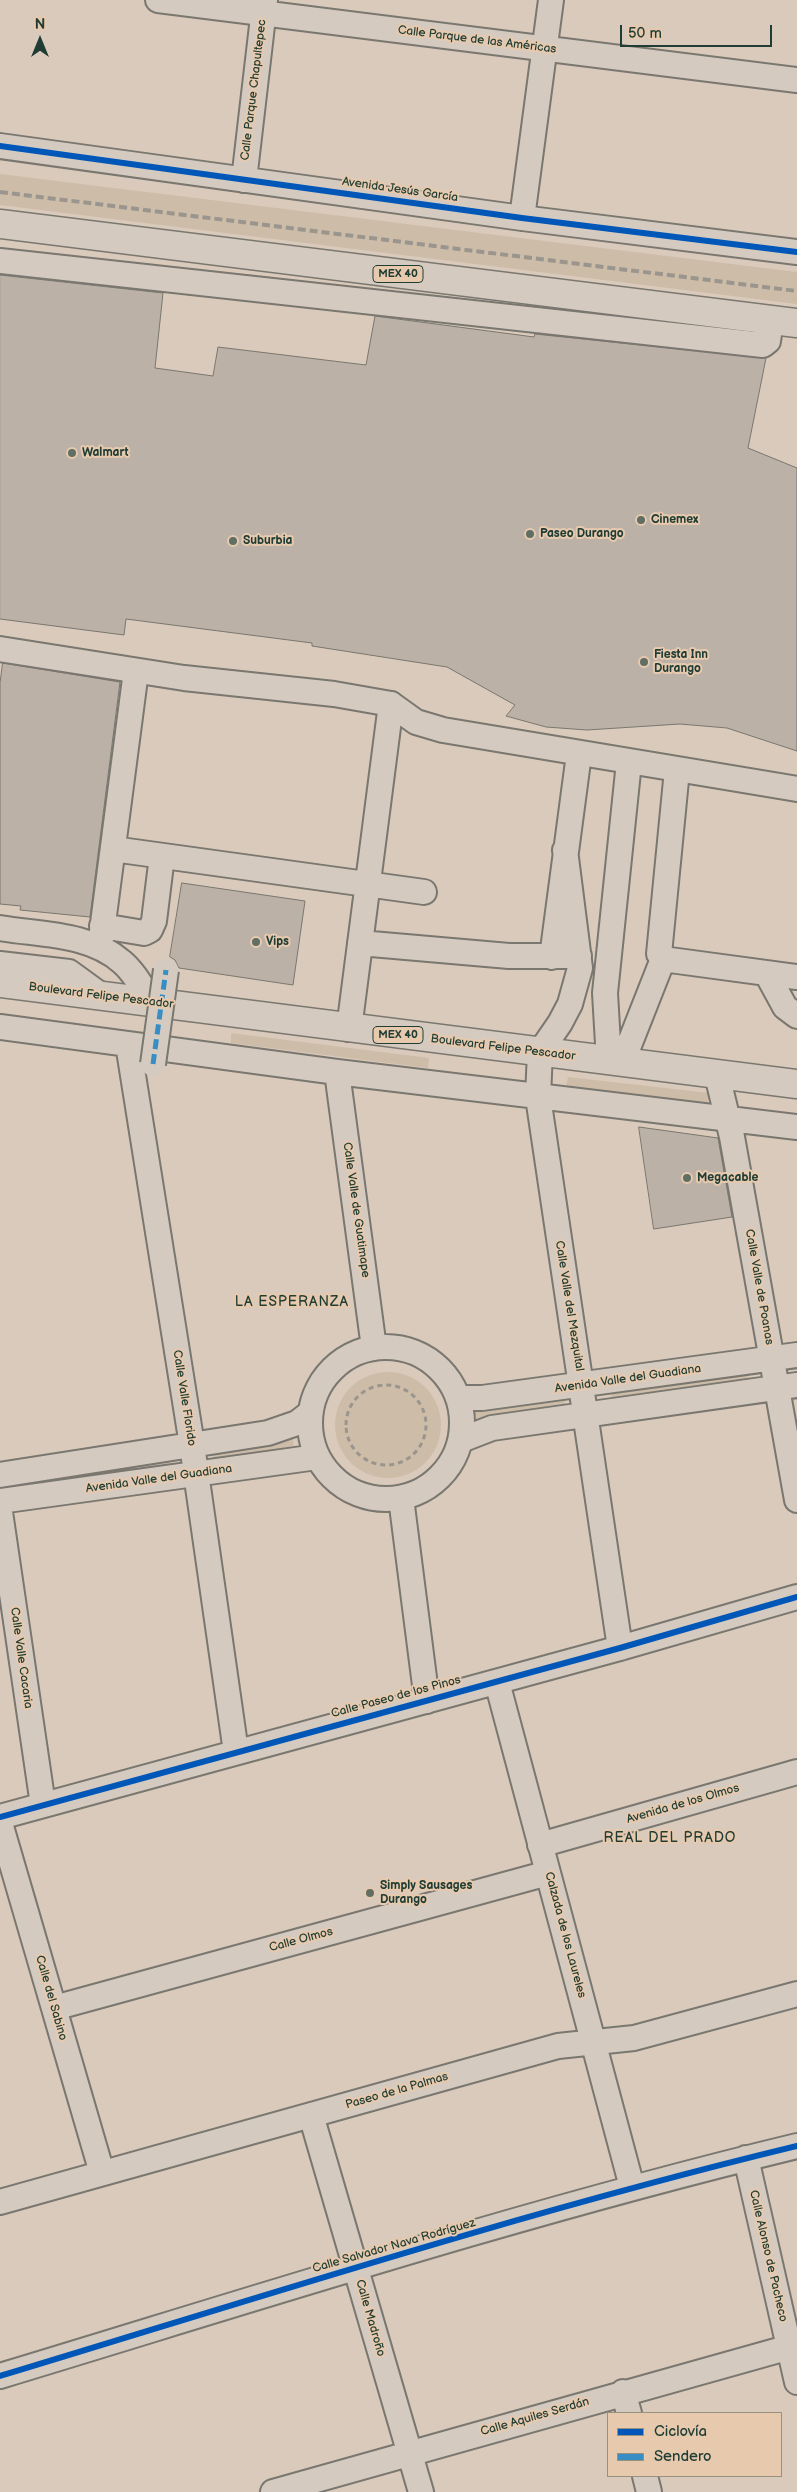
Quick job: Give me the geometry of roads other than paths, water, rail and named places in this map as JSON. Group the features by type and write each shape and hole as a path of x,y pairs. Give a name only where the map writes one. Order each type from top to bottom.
{"main road":[{"name":"MEX 40","path":"0,224 784,321"},
{"name":"Boulevard Felipe Pescador","path":"0,983 797,1084"}],"street":[{"name":"Calle Parque de las Américas","path":"158,0 264,7 545,48 797,80"},
{"path":"522,218 551,0"},
{"name":"Calle Parque Chapultepec","path":"244,180 264,7"},
{"name":"Avenida Jesús García","path":"0,146 522,218 797,252"},
{"path":"0,261 763,345 768,342 784,321"},
{"path":"364,301 370,271"},
{"path":"0,649 184,678 334,694 391,704 424,725 579,754 797,789"},
{"path":"136,671 101,936 136,976 152,1003"},
{"path":"349,1028 391,704"},
{"path":"552,957 579,754"},
{"path":"616,1062 605,993 630,762"},
{"path":"616,1062 660,954 677,770"},
{"path":"113,849 368,886 424,892"},
{"path":"540,1052 560,1024 570,1004 580,968 565,850"},
{"path":"0,928 56,936 101,936 144,933 150,930 154,921 162,856"},
{"path":"360,943 509,956 579,956"},
{"path":"660,954 767,974 797,977"},
{"path":"0,964 69,972 102,996"},
{"path":"153,1064 166,970"},
{"path":"767,974 785,1007 797,1016"},
{"path":"0,1027 337,1072 728,1118 797,1128"},
{"name":"Calle Valle Florido","path":"128,1044 192,1445 236,1752"},
{"name":"Calle Valle del Mezquital","path":"540,1052 538,1097 620,1648"},
{"name":"Calle Valle de Guatimape","path":"337,1072 374,1348"},
{"name":"Calle Valle de Poanas","path":"717,1075 728,1118 772,1359 787,1386 797,1500"},
{"path":"374,1348 400,1348 425,1358 445,1375 458,1398 462,1419 461,1440 453,1460 439,1478 422,1491 401,1498 381,1499 361,1495 349,1489 328,1473 317,1457 312,1442 310,1413 317,1390 332,1370 351,1356 374,1348"},
{"name":"Avenida Valle del Guadiana","path":"458,1398 482,1398 797,1355"},
{"path":"461,1440 492,1428 787,1386"},
{"path":"0,1475 283,1430 310,1413"},
{"name":"Avenida Valle del Guadiana","path":"0,1501 317,1457"},
{"path":"401,1498 427,1701"},
{"name":"Calle Valle Cacaria","path":"0,1512 43,1805"},
{"name":"Calle Paseo de los Pinos","path":"0,1817 497,1682 797,1597"},
{"name":"Calzada de los Laureles","path":"497,1682 632,2188"},
{"name":"Avenida de los Olmos","path":"540,1845 797,1772"},
{"name":"Calle del Sabino","path":"0,1823 102,2173"},
{"name":"Calle Olmos","path":"54,2008 548,1872"},
{"name":"Paseo de la Palmas","path":"0,2202 558,2046 634,2038 797,1994"},
{"name":"Calle Madroño","path":"311,2115 421,2492"},
{"name":"Calle Salvador Nava Rodríguez","path":"0,2376 356,2268 632,2188 797,2146"},
{"name":"Calle Alonso de Pacheco","path":"746,2158 793,2346 797,2382"},
{"name":"Calle Aquiles Serdán","path":"273,2492 409,2452 626,2403 793,2346"},
{"path":"645,2477 649,2492"}],"railway":[{"path":"0,192 797,291"}],"place":[{"name":"Walmart","path":"72,453"},
{"name":"Cinemex","path":"641,520"},
{"name":"Paseo Durango","path":"530,534"},
{"name":"Suburbia","path":"233,541"},
{"name":"Fiesta Inn Durango","path":"644,662"},
{"name":"Vips","path":"256,942"},
{"name":"Megacable","path":"687,1178"},
{"name":"Simply Sausages Durango","path":"370,1893"}],"district":[{"name":"LA ESPERANZA","path":"292,1302"},
{"name":"REAL DEL PRADO","path":"670,1838"}]}
